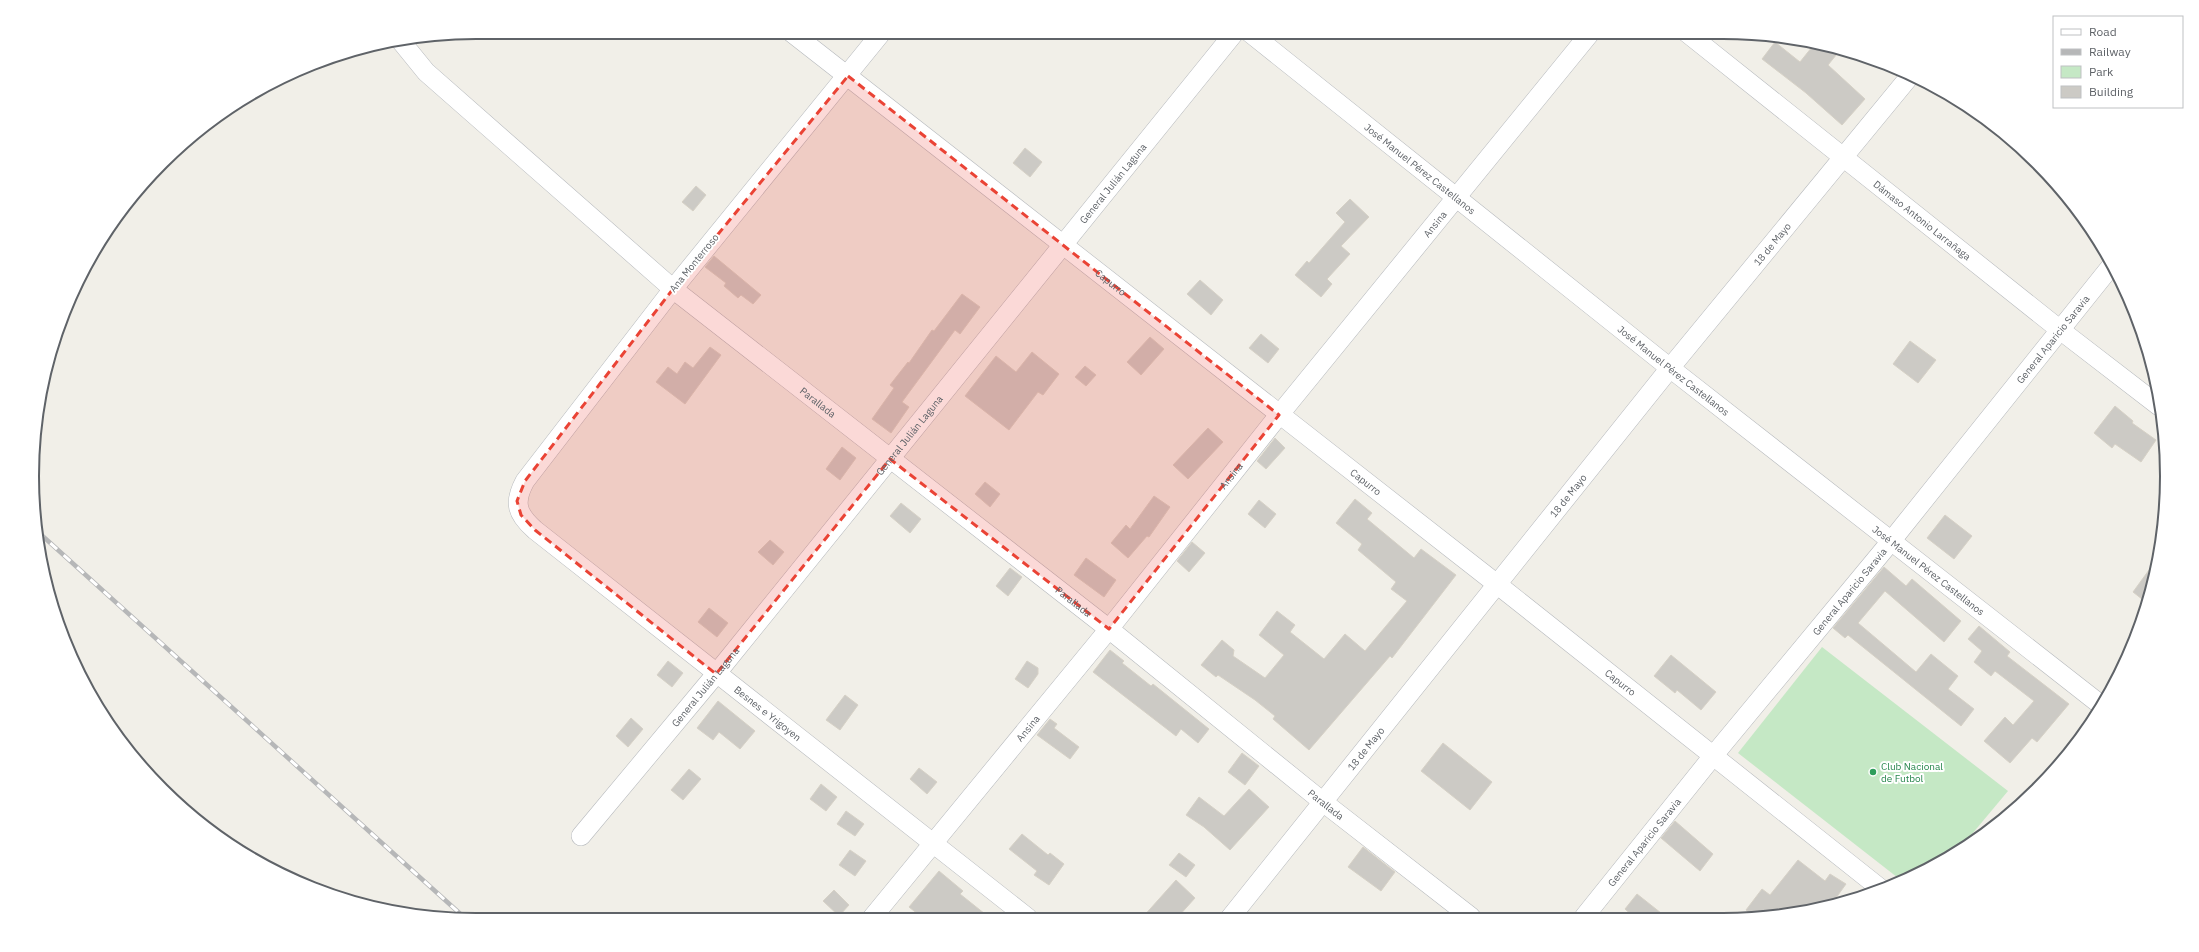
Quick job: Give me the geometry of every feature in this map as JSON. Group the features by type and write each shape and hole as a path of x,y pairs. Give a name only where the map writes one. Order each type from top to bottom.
{"street":[{"name":"Capurro","path":"799,39 1498,585 1876,885"},
{"name":"Ana Monterroso","path":"517,501 519,492 524,482 673,289 877,39"},
{"name":"General Julián Laguna","path":"581,836 716,674 1229,39"},
{"name":"José Manuel Pérez Castellanos","path":"1258,39 1670,368 1892,540 2097,701"},
{"name":"Ansina","path":"876,913 1109,629 1279,415 1585,39"},
{"name":"Dámaso Antonio Larrañaga","path":"1695,39 2059,329 2154,402"},
{"name":"Parallada","path":"404,45 426,72 673,289 890,460 1109,629 1323,802 1466,913"},
{"name":"18 de Mayo","path":"1234,913 1498,585 1670,368 1907,80"},
{"name":"General Aparicio Saravia","path":"1587,913 1713,756 1892,540 2059,329 2108,270"},
{"name":"Besnes e Yrigoyen","path":"517,501 521,515 532,527 716,674 1022,913"}],"highlighted area":[{"path":"848,76 1279,415 1109,629 890,459 716,674 535,530 521,515 517,501 525,481 673,289"}],"green space":[{"name":"Club Nacional de Futbol","path":"1822,647 2008,791 1970,836 1942,854 1897,877 1738,753"}],"building":[{"path":"1775,42 1800,62 1811,48 1837,54 1828,65 1865,99 1842,125 1806,93 1762,59"},
{"path":"1025,148 1042,162 1030,177 1013,163"},
{"path":"696,186 706,195 693,211 682,202"},
{"path":"1350,199 1369,217 1341,246 1350,254 1327,279 1332,284 1321,297 1295,275 1307,261 1309,263 1345,222 1336,213"},
{"path":"714,256 761,295 753,304 741,295 738,298 724,286 726,283 705,267"},
{"path":"1200,280 1223,300 1211,315 1187,294"},
{"path":"962,294 980,307 960,334 955,330 902,402 909,407 891,433 872,419 894,388 890,385 908,362 909,363 932,330 934,331"},
{"path":"1261,334 1279,349 1268,363 1249,348"},
{"path":"1150,337 1164,349 1141,375 1127,362"},
{"path":"1910,341 1936,360 1918,383 1893,364"},
{"path":"710,347 721,355 685,404 656,382 668,367 677,374 685,362 693,368"},
{"path":"1032,352 1059,374 1043,395 1038,392 1009,430 965,396 996,356 1016,372"},
{"path":"1085,366 1096,375 1086,386 1075,377"},
{"path":"2115,406 2133,421 2132,423 2156,440 2141,462 2115,444 2112,448 2094,433"},
{"path":"1208,428 1223,442 1188,479 1173,465"},
{"path":"1275,438 1285,448 1266,469 1257,461"},
{"path":"842,447 856,458 840,480 826,469"},
{"path":"985,482 1000,494 990,507 975,494"},
{"path":"1154,496 1170,507 1149,537 1147,536 1128,558 1111,543 1126,525 1130,529"},
{"path":"1355,499 1372,513 1367,519 1414,558 1421,549 1456,575 1392,658 1390,656 1309,750 1273,719 1275,716 1255,700 1218,675 1216,677 1201,665 1222,640 1234,650 1233,656 1265,678 1284,655 1259,635 1277,611 1295,625 1290,632 1324,659 1345,634 1365,651 1407,601 1391,589 1396,582 1358,550 1362,544 1336,523"},
{"path":"1259,500 1276,514 1265,528 1248,514"},
{"path":"901,503 921,519 910,533 890,516"},
{"path":"1945,515 1972,536 1954,559 1927,538"},
{"path":"770,540 784,552 773,565 758,552"},
{"path":"1192,542 1205,553 1189,572 1177,561"},
{"path":"1086,558 1116,580 1104,597 1074,575"},
{"path":"1884,567 1906,586 1912,579 1961,621 1944,642 1885,591 1858,623 1916,672 1931,654 1958,676 1948,689 1974,709 1961,726 1848,635 1845,638 1833,628"},
{"path":"1010,568 1022,577 1008,596 996,586"},
{"path":"2150,568 2142,599 2133,592"},
{"path":"709,608 728,623 717,637 698,622"},
{"path":"1979,626 2010,652 2007,656 2069,704 2037,742 2032,738 2010,763 1984,741 2005,717 2013,725 2034,701 1995,671 1991,676 1974,662 1982,651 1968,639"},
{"path":"1110,650 1124,661 1122,663 1151,686 1153,684 1209,729 1198,743 1181,729 1176,736 1093,672"},
{"path":"1671,655 1716,692 1701,710 1677,690 1675,693 1654,676"},
{"path":"668,661 683,673 672,687 657,675"},
{"path":"1027,661 1038,668 1038,674 1028,688 1015,679"},
{"path":"845,695 858,705 840,730 826,720"},
{"path":"718,701 755,731 740,749 719,732 713,740 697,728"},
{"path":"631,718 643,729 628,747 616,736"},
{"path":"1050,719 1057,724 1054,728 1079,747 1070,759 1037,735"},
{"path":"1443,743 1492,782 1470,810 1421,771"},
{"path":"1242,753 1259,766 1245,785 1228,772"},
{"path":"919,768 937,782 927,794 910,779"},
{"path":"689,769 701,779 683,800 671,790"},
{"path":"821,784 837,797 826,811 810,799"},
{"path":"1249,789 1269,807 1230,850 1204,827 1186,815 1199,797 1224,816"},
{"path":"846,811 864,824 855,836 837,824"},
{"path":"1675,821 1713,854 1700,871 1661,838"},
{"path":"1022,834 1048,855 1050,853 1064,864 1049,885 1034,875 1037,871 1009,849"},
{"path":"1363,847 1395,872 1381,891 1348,867"},
{"path":"850,850 866,861 855,876 839,865"},
{"path":"1179,853 1195,865 1186,877 1169,865"},
{"path":"1798,860 1825,881 1830,874 1846,884 1836,898 1808,905 1780,909 1749,912 1746,910 1762,889 1770,895"},
{"path":"939,871 963,891 960,894 984,913 916,913 909,907"},
{"path":"1176,880 1195,898 1182,913 1146,913"},
{"path":"834,890 849,905 842,913 836,913 823,901"},
{"path":"1637,894 1661,913 1630,913 1625,909"}],"railway":[{"path":"44,537 459,912"}],"place":[{"name":"Club Nacional de Futbol","path":"1873,772"}]}
